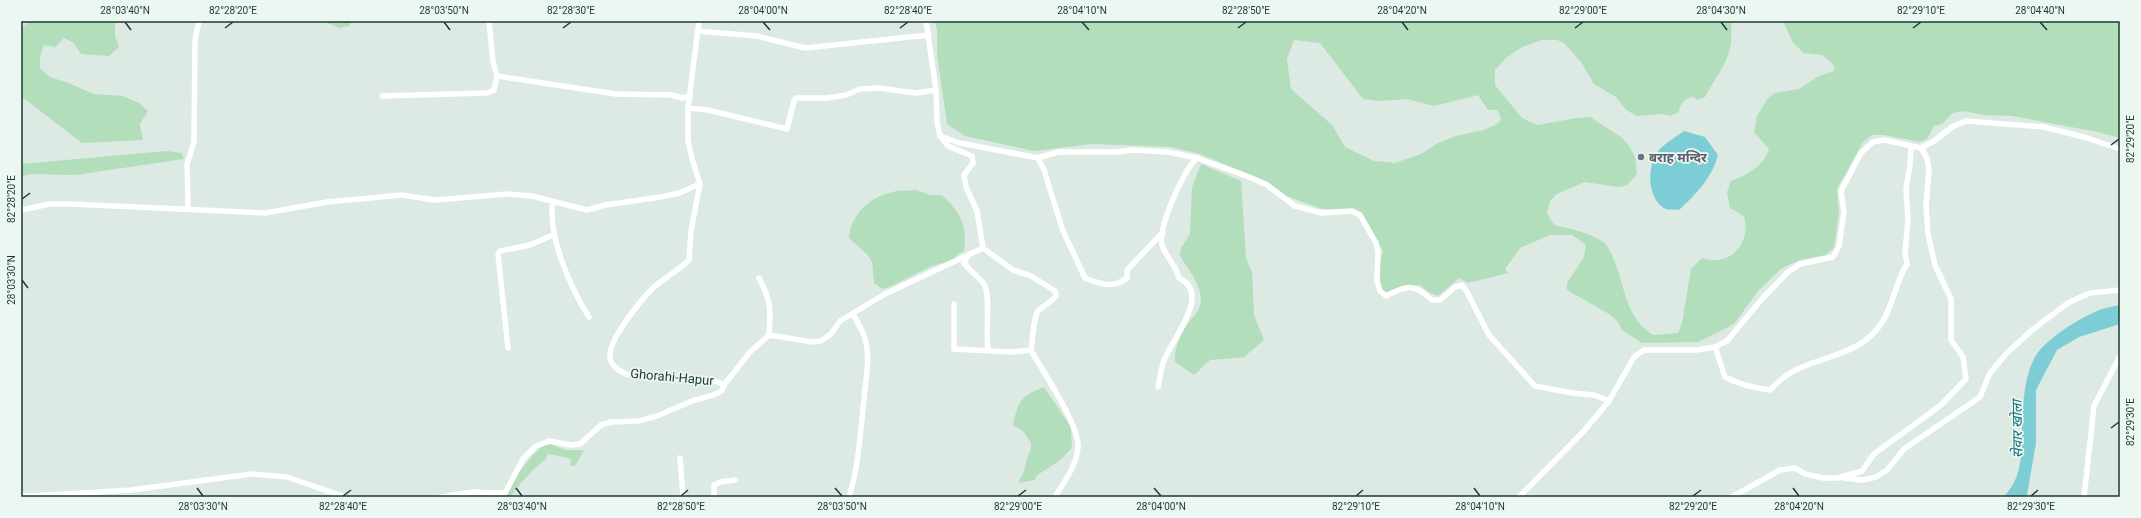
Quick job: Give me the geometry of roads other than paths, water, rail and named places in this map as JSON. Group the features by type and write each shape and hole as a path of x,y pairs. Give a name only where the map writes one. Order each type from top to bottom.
{"street":[{"path":"188,208 187,164 194,142 195,40 199,21"},
{"path":"382,96 487,93 494,90 497,76 493,62 489,21"},
{"name":"Ghorahi-Hapur","path":"504,495 523,459 536,446 550,441 571,445 580,444 601,425 611,422 639,421 657,416 692,401 722,391 724,385 715,381 626,374 616,369 610,358 612,344 634,308 654,287 689,260 691,231 700,184 689,146 688,108 695,66 696,31 699,21"},
{"path":"926,21 936,90 936,122 940,136 948,146 972,156 973,163 964,175 966,186 977,211 983,248 1013,270 1031,276 1055,291 1056,296 1050,303 1038,311 1035,320 1031,350 1074,427 1078,446 1075,462 1055,497"},
{"path":"696,31 757,36 805,48 929,35"},
{"path":"497,76 616,94 672,95 682,98 690,96"},
{"path":"688,108 708,110 787,130 796,98 827,98 846,95 860,89 879,88 916,93 936,90"},
{"path":"1519,497 1583,432 1609,401 1634,358 1644,350 1697,350 1715,347 1727,341 1761,300 1788,272 1800,264 1833,257 1839,246 1844,212 1841,191 1861,153 1873,142 1884,140 1921,148 1934,142 1952,127 1966,121 2044,127 2084,137 2120,149"},
{"path":"940,136 960,143 1038,158 1058,152 1117,152 1133,150 1168,152 1197,158 1267,185 1295,206 1321,213 1352,211 1360,215 1378,252 1377,281 1380,291 1386,296 1403,287 1420,289 1432,300 1440,300 1455,287 1462,285 1468,292 1489,335 1535,386 1572,393 1594,395 1609,401"},
{"path":"1715,347 1725,377 1737,383 1758,389 1770,390 1780,380 1794,371 1855,349 1878,328 1893,297 1901,274 1907,264 1905,252 1908,220 1906,188 1910,165 1911,146"},
{"path":"1837,478 1862,471 1874,454 1941,405 1966,379 1963,357 1951,340 1951,299 1935,265 1928,234 1926,206 1929,170 1927,158 1921,148"},
{"path":"1038,158 1044,170 1062,231 1085,278 1111,285 1120,284 1127,278 1127,270 1163,232"},
{"path":"1158,387 1164,361 1190,309 1193,297 1192,288 1186,281 1179,278 1172,260 1162,245 1163,232 1168,208 1190,165 1197,158"},
{"path":"21,210 50,204 188,208 265,213 327,202 402,195 435,200 507,194 532,196 587,210 661,198 679,193 700,184"},
{"path":"553,202 551,214 554,235 565,269 589,317"},
{"path":"508,348 498,254 500,251 530,245 554,235"},
{"path":"769,335 813,342 821,341 831,334 840,321 885,294 983,248"},
{"path":"968,256 964,263 984,284 987,291 986,340 988,349"},
{"path":"724,385 750,352 769,335 770,315 768,297 759,278"},
{"path":"1732,497 1780,470 1795,468 1805,474 1823,478 1863,480 1876,477 1887,470 1904,448 1980,397 1990,373 2032,330 2068,303 2082,296 2099,291 2120,290"},
{"path":"954,304 954,349 988,349 1011,352 1031,350"},
{"path":"849,497 856,474 860,450 860,432 868,357 865,339 853,314"},
{"path":"2084,497 2094,406 2120,356"},
{"path":"680,458 682,497"},
{"path":"21,495 31,496 131,490 252,474 288,477 345,497"},
{"path":"714,497 714,485 720,482 735,480"},
{"path":"442,497 472,492 504,495"}],"water":[{"path":"1684,131 1705,137 1718,155 1708,178 1691,198 1679,210 1666,209 1660,205 1652,191 1650,173 1652,164 1661,147"},
{"path":"2120,305 2120,324 2079,337 2057,350 2036,390 2036,443 2027,495 2026,497 2003,497 2009,491 2017,476 2022,450 2022,415 2027,377 2037,353 2052,338 2072,324 2099,310"}],"place":[{"name":"बराह मन्दिर","path":"1641,157"}],"water label":[{"name":"सेवार खोला","path":"2017,429"}]}
